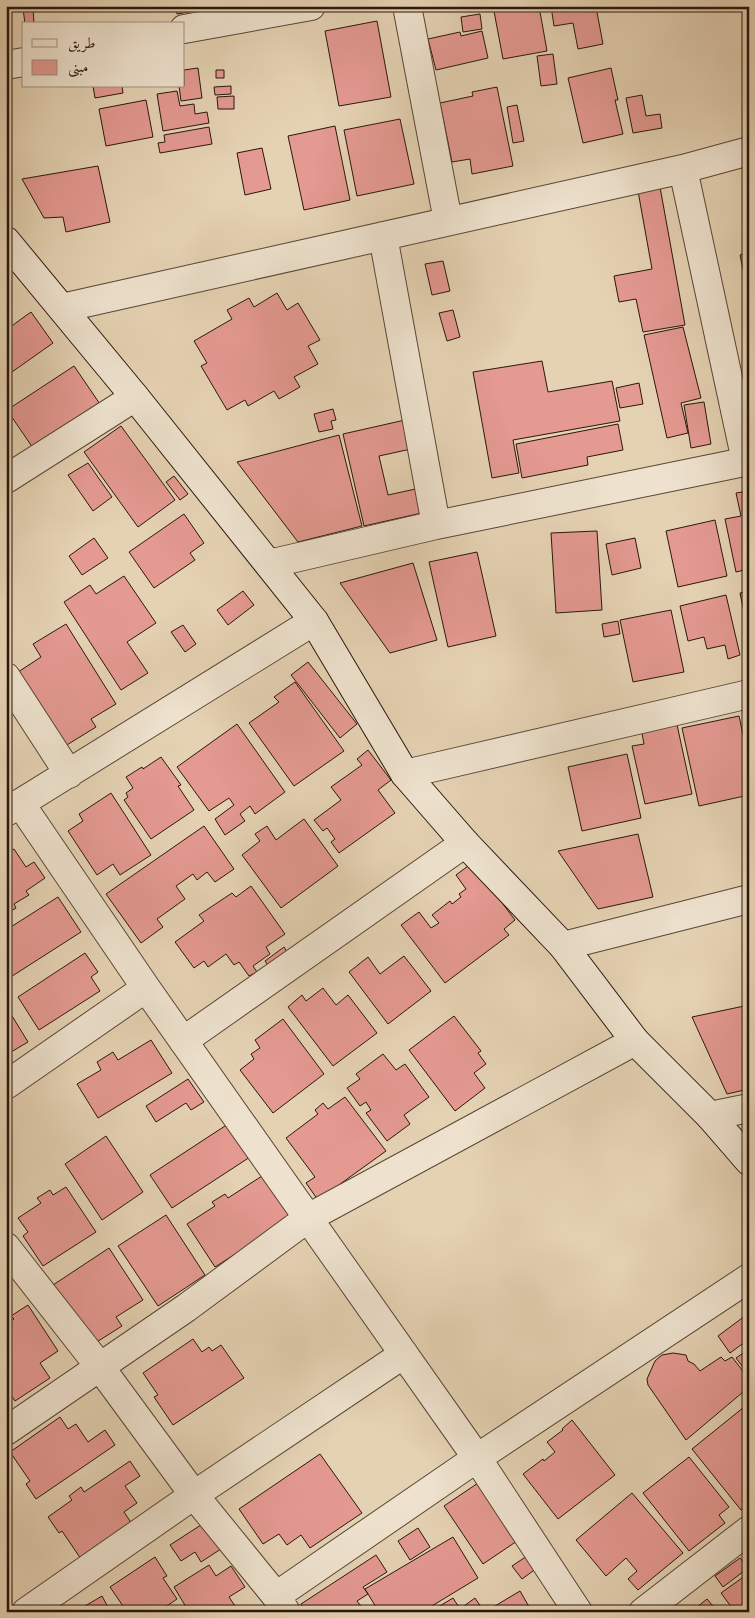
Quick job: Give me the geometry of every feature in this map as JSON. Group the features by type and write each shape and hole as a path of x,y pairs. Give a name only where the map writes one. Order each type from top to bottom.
{"street":[{"path":"185,29 226,14 312,6"},
{"path":"407,6 448,222"},
{"path":"6,65 22,62"},
{"path":"62,308 683,169 749,151"},
{"path":"269,564 436,525 747,461 683,169"},
{"path":"383,236 436,525"},
{"path":"6,241 135,397 314,621 405,774 465,843 563,946 635,1041 710,1116 749,1160"},
{"path":"6,479 135,397"},
{"path":"314,621 13,807 146,988 477,1458 578,1612"},
{"path":"6,677 69,774"},
{"path":"405,774 749,694"},
{"path":"183,1041 465,843"},
{"path":"563,946 749,899"},
{"path":"6,1085 146,988"},
{"path":"6,1431 186,1308 308,1218 635,1041"},
{"path":"710,1116 749,1108"},
{"path":"6,1247 100,1367 194,1495 281,1604 477,1458 749,1278"},
{"path":"26,1612 194,1495 404,1354"},
{"path":"643,1612 749,1530"}],"building":[{"path":"175,6 199,6 200,10 177,14"},
{"path":"493,6 539,6 547,51 503,59"},
{"path":"551,6 596,7 603,44 578,49 573,23 554,26"},
{"path":"23,8 33,8 34,22 25,22"},
{"path":"480,14 482,29 463,32 461,17"},
{"path":"377,21 391,97 339,106 325,31"},
{"path":"482,31 488,58 436,70 428,39 460,32 461,36"},
{"path":"553,54 557,84 541,86 537,56"},
{"path":"198,68 202,98 181,101 179,88 185,88 185,70"},
{"path":"611,68 618,100 615,100 623,134 583,143 568,78"},
{"path":"216,70 224,70 224,78 216,78"},
{"path":"231,86 231,94 215,95 214,87"},
{"path":"497,87 513,166 472,174 470,159 452,162 440,103 473,96 472,92"},
{"path":"93,88 122,88 123,93 95,98"},
{"path":"177,91 180,106 194,104 195,114 207,112 209,123 163,131 157,94"},
{"path":"642,95 646,116 660,114 662,128 633,133 626,98"},
{"path":"234,96 234,109 218,109 217,97"},
{"path":"146,100 153,137 106,146 99,109"},
{"path":"517,105 524,141 513,143 507,107"},
{"path":"400,119 414,184 357,196 344,130"},
{"path":"335,126 350,200 304,210 288,136"},
{"path":"209,127 212,144 160,153 158,143 165,142 164,135"},
{"path":"262,148 271,189 245,195 237,153"},
{"path":"98,166 110,222 66,232 63,217 44,218 22,179"},
{"path":"660,187 685,325 643,332 636,299 619,302 614,276 652,269 638,191"},
{"path":"749,253 749,294 748,294 740,255"},
{"path":"443,261 450,291 432,295 425,264"},
{"path":"277,293 287,310 298,303 320,340 308,346 318,364 294,377 300,387 279,399 274,391 248,406 245,400 227,410 201,366 207,363 194,341 232,319 227,310 249,298 254,307"},
{"path":"453,310 460,337 447,341 439,313"},
{"path":"31,312 53,343 12,372 6,364 6,330"},
{"path":"683,327 701,398 681,403 688,433 667,438 644,335"},
{"path":"542,361 548,392 612,381 620,421 513,440 519,473 492,478 473,372"},
{"path":"74,366 102,407 35,451 7,410"},
{"path":"639,383 643,404 620,408 616,388"},
{"path":"704,402 711,444 691,448 684,405"},
{"path":"333,409 336,420 331,421 333,429 319,432 314,414"},
{"path":"405,420 411,449 379,456 388,495 420,488 426,512 364,526 343,434"},
{"path":"618,424 623,450 587,457 588,465 522,478 516,444"},
{"path":"121,426 175,500 138,527 84,452"},
{"path":"339,435 362,526 298,542 237,462"},
{"path":"88,463 112,497 93,511 68,475"},
{"path":"174,476 188,494 180,500 166,482"},
{"path":"749,491 749,569 736,572 725,519 741,516 736,493"},
{"path":"184,514 204,543 190,553 195,560 154,588 129,552"},
{"path":"715,520 727,576 678,587 666,531"},
{"path":"597,531 602,610 556,613 551,533"},
{"path":"94,538 108,558 82,575 69,556"},
{"path":"635,538 641,568 612,575 606,544"},
{"path":"477,552 496,636 448,647 429,562"},
{"path":"413,563 437,640 390,653 340,583"},
{"path":"124,576 156,623 127,642 148,673 121,690 64,602 90,585 96,594"},
{"path":"243,591 254,605 228,625 217,610"},
{"path":"749,591 749,637 740,593"},
{"path":"726,595 740,655 728,659 725,645 707,649 704,637 688,641 680,606"},
{"path":"671,610 684,672 633,682 620,620"},
{"path":"618,621 620,634 604,637 602,624"},
{"path":"66,624 116,704 91,719 96,727 62,748 15,674 41,657 33,644"},
{"path":"183,625 196,644 185,652 171,632"},
{"path":"308,662 357,724 340,738 291,675"},
{"path":"295,682 344,751 294,786 249,723 279,702 274,697"},
{"path":"739,716 749,763 749,795 699,806 682,728"},
{"path":"676,720 692,794 645,804 632,746 644,744 641,728"},
{"path":"237,724 285,792 255,814 250,806 240,814 245,821 225,835 215,819 234,805 229,798 209,811 177,767"},
{"path":"368,750 391,780 378,790 395,813 339,853 331,842 335,839 327,828 323,831 314,820 341,800 331,787 362,765 357,759"},
{"path":"627,754 641,818 582,831 568,767"},
{"path":"161,757 181,785 178,786 194,810 151,839 124,800 128,797 126,793 133,788 126,777"},
{"path":"111,793 151,855 120,875 113,864 97,875 68,831 83,821 79,814"},
{"path":"304,819 338,866 281,908 242,855 260,841 255,834 267,826 276,840"},
{"path":"204,826 234,869 215,882 207,872 197,880 193,874 176,886 185,899 157,919 163,927 141,943 106,894"},
{"path":"638,834 653,897 598,909 558,851"},
{"path":"14,849 26,867 34,862 45,878 26,891 29,895 14,904 16,908 6,914 6,854"},
{"path":"472,863 515,920 504,929 509,935 445,983 401,925 419,912 431,928 439,923 432,915 450,901 452,904 461,897 459,894 466,889 456,875"},
{"path":"251,886 285,934 266,947 270,954 253,966 257,972 249,976 239,962 234,965 226,954 208,967 204,961 194,968 175,942 204,921 199,915 232,893 236,897"},
{"path":"58,897 81,932 6,980 6,930"},
{"path":"284,947 289,955 270,968 265,961"},
{"path":"85,953 98,972 91,977 100,991 39,1030 18,997"},
{"path":"404,956 431,991 388,1024 349,972 368,957 380,974"},
{"path":"323,988 336,1005 348,995 377,1033 333,1066 288,1007 302,995 306,1001"},
{"path":"749,1005 749,1089 727,1094 692,1017"},
{"path":"6,1006 28,1042 6,1055"},
{"path":"454,1016 481,1051 478,1053 486,1064 474,1073 485,1088 455,1111 409,1050"},
{"path":"283,1019 324,1074 273,1113 240,1070 254,1059 251,1054 260,1048 255,1040"},
{"path":"151,1040 172,1073 98,1118 77,1084 101,1070 97,1062 113,1052 118,1060"},
{"path":"383,1054 396,1070 405,1064 429,1097 404,1115 410,1124 387,1141 366,1113 371,1110 366,1102 360,1106 347,1088 360,1079 356,1074"},
{"path":"188,1079 204,1102 191,1110 186,1103 156,1122 146,1106"},
{"path":"345,1097 386,1151 318,1200 306,1183 315,1177 286,1138 318,1114 315,1110 323,1103 328,1109"},
{"path":"228,1124 250,1157 172,1208 150,1175"},
{"path":"106,1136 143,1192 102,1220 65,1164"},
{"path":"265,1174 293,1217 215,1267 187,1224 215,1206 212,1202 225,1194 228,1198"},
{"path":"66,1187 96,1232 43,1266 23,1236 28,1232 18,1218 41,1203 37,1198 50,1190 53,1195"},
{"path":"166,1215 205,1275 158,1306 118,1246"},
{"path":"109,1248 143,1300 116,1317 122,1326 92,1345 53,1285"},
{"path":"28,1305 58,1351 40,1363 50,1378 15,1401 6,1387 6,1319 8,1323 14,1319 11,1316"},
{"path":"749,1313 749,1339 730,1353 718,1336"},
{"path":"193,1339 202,1352 209,1347 212,1351 221,1345 244,1378 173,1425 154,1397 158,1395 143,1373"},
{"path":"749,1349 749,1375 736,1358"},
{"path":"673,1353 686,1355 688,1361 694,1364 700,1371 721,1357 725,1361 732,1357 749,1379 749,1387 686,1440 648,1385 647,1379 655,1361 662,1355"},
{"path":"749,1403 749,1504 741,1510 692,1449"},
{"path":"60,1417 68,1429 76,1424 88,1442 105,1430 115,1445 36,1499 26,1484 30,1481 10,1452"},
{"path":"572,1420 615,1475 558,1519 523,1474 555,1452 547,1442 563,1430"},
{"path":"320,1454 362,1513 310,1548 301,1535 287,1545 279,1534 263,1544 239,1509"},
{"path":"689,1457 729,1507 719,1515 725,1523 689,1551 643,1493"},
{"path":"130,1461 140,1476 125,1486 137,1503 124,1512 132,1524 81,1559 62,1531 59,1533 48,1517 72,1500 69,1496 81,1487 84,1492"},
{"path":"484,1479 523,1537 483,1564 444,1506"},
{"path":"632,1493 683,1553 638,1590 628,1579 637,1571 626,1558 606,1576 576,1540"},
{"path":"204,1523 221,1549 201,1562 195,1552 181,1561 170,1545"},
{"path":"418,1528 430,1547 410,1560 398,1541"},
{"path":"453,1537 478,1578 422,1612 379,1612 365,1589"},
{"path":"376,1555 387,1572 363,1587 368,1594 357,1601 364,1610 361,1612 306,1612 301,1604"},
{"path":"527,1556 537,1568 522,1579 512,1566"},
{"path":"155,1557 167,1576 163,1578 177,1599 158,1612 127,1612 110,1587"},
{"path":"740,1558 748,1568 723,1587 715,1576"},
{"path":"209,1565 216,1576 231,1566 245,1587 229,1597 239,1612 179,1612 186,1607 174,1587"},
{"path":"749,1573 749,1612 735,1612 721,1593"},
{"path":"520,1591 532,1612 485,1612"},
{"path":"102,1596 110,1611 89,1612 85,1606"},
{"path":"453,1598 460,1609 475,1598 481,1607 474,1612 441,1612 438,1607"},
{"path":"707,1599 718,1612 691,1612"}]}
